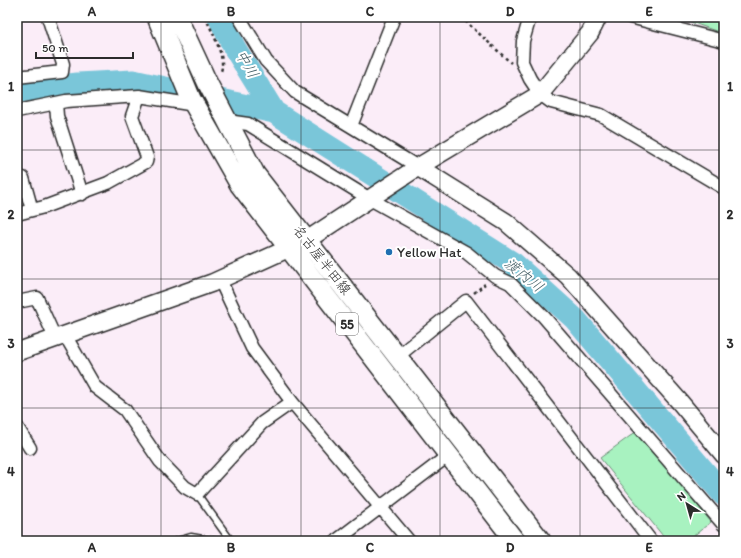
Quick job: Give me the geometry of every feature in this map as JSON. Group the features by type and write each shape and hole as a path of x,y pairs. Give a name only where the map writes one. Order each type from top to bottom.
{"main road":[{"name":"名古屋半田線","path":"157,17 193,102 240,185 515,541"},
{"name":"名古屋半田線","path":"177,17 208,84 255,174 541,541"}],"street":[{"path":"17,77 62,72 63,64 48,17"},
{"path":"239,17 266,61 295,92 351,126 413,170 506,222 568,276 679,401 724,455"},
{"path":"351,126 394,17"},
{"path":"530,17 523,41 522,62 540,94 551,102 601,115 724,188"},
{"path":"17,352 220,280 307,240 413,170 540,94 590,34 598,17"},
{"path":"630,17 724,41"},
{"path":"17,111 66,101 139,96 193,102"},
{"path":"17,214 82,194 108,183 146,162 146,157 132,116 139,96"},
{"path":"56,103 57,116 82,194"},
{"path":"223,113 248,124 375,196 468,253 496,276 510,284 544,317 724,525"},
{"path":"23,178 32,210"},
{"path":"220,280 252,348 292,402 409,541"},
{"path":"17,302 37,298 60,337 95,386 125,410 160,461 185,487 197,494 262,423 292,402"},
{"path":"398,356 466,301 651,541"},
{"path":"17,427 30,448"},
{"path":"336,541 449,455"}],"lane":[{"path":"197,494 231,541"},
{"path":"177,541 191,537 214,541"}],"path":[{"path":"205,17 217,41 223,64 222,71 208,84"},
{"path":"461,17 518,69 526,70"},
{"path":"466,301 496,276"}],"green space":[{"path":"677,17 724,17 724,34"},
{"path":"637,431 711,522 687,541 667,541 600,458"}],"waterway":[{"name":"中川","path":"219,17 234,47 274,112"},
{"name":"渡内川","path":"17,91 78,84 133,81 274,112 514,264 575,319 724,495"}],"place":[{"name":"Yellow Hat","path":"389,252"}]}
